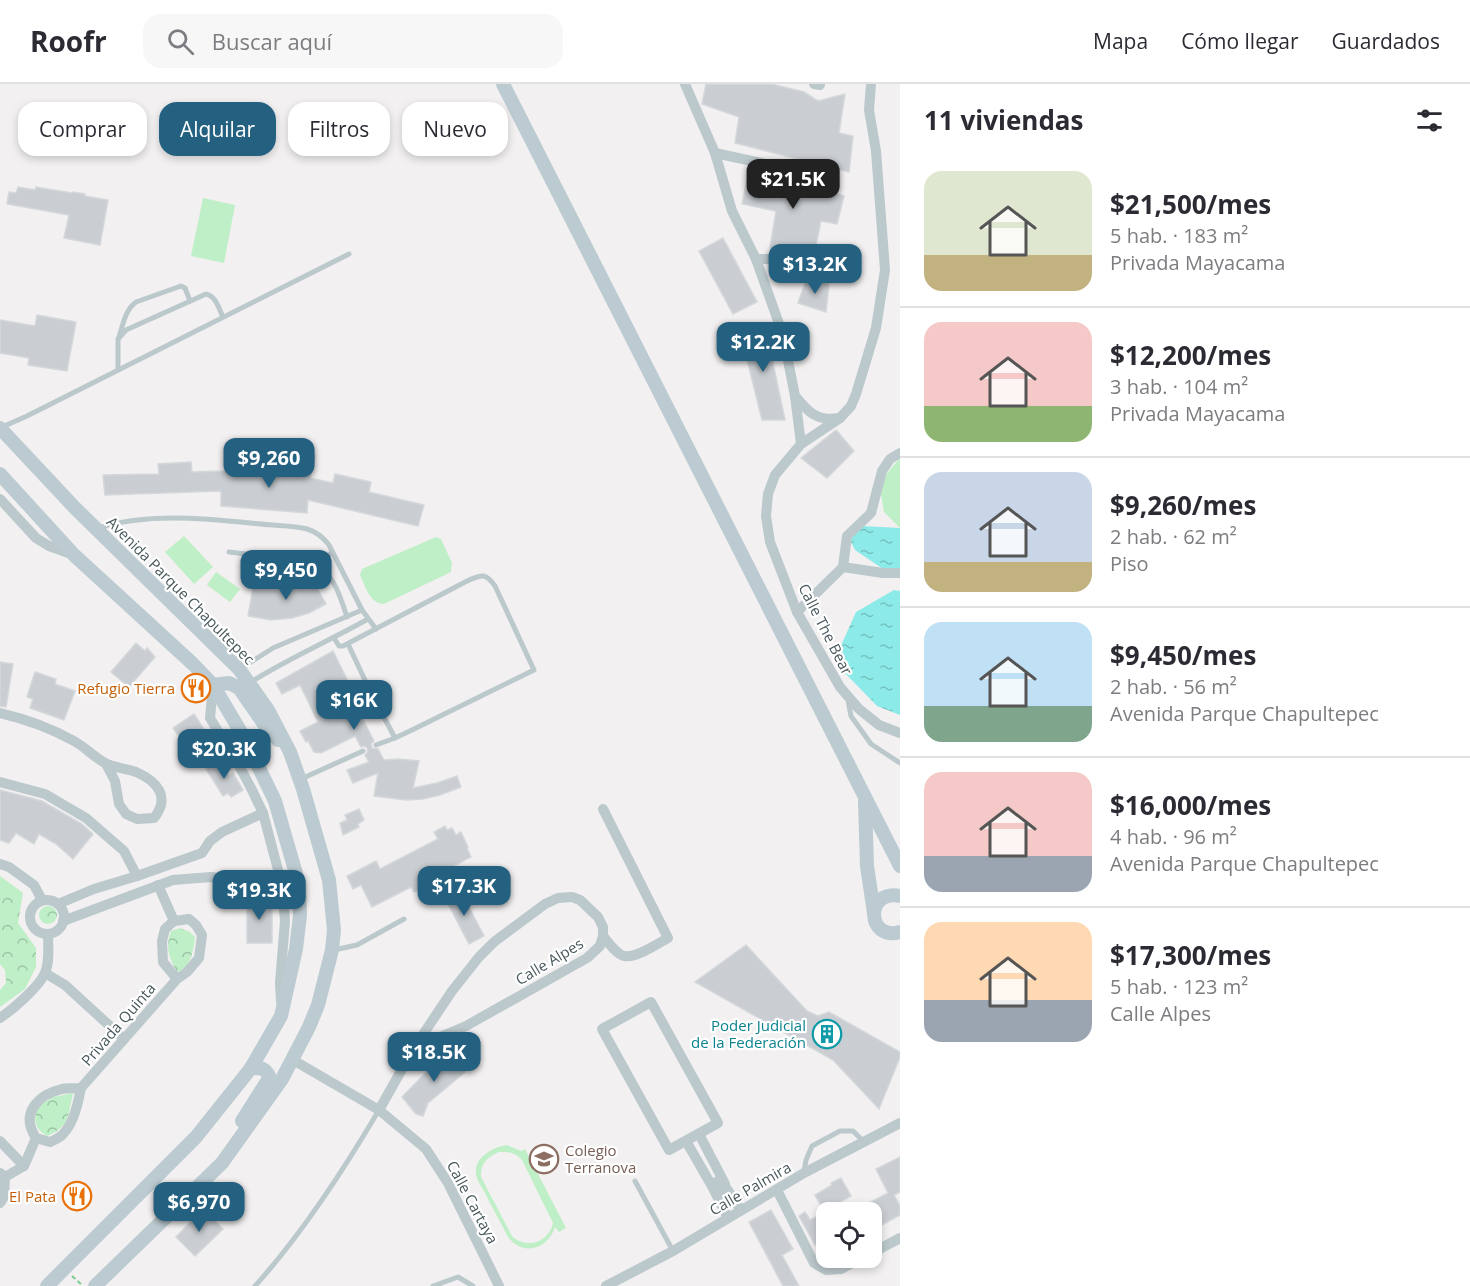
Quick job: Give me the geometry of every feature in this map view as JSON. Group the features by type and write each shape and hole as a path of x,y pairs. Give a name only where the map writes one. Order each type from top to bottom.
{"main road":[{"path":"503,84 900,866"},
{"name":"Avenida Parque Chapultepec","path":"0,428 75,508 239,669 250,683 268,710 290,752 329,880 334,930 332,950 318,1005 293,1060 222,1163 95,1286"},
{"path":"0,474 74,555 213,685 244,738 275,801 299,884 300,915 296,949 281,1016 251,1068 196,1137 47,1286"},
{"path":"213,685 229,682 240,688 266,727 290,752"},
{"path":"865,796 867,866 875,922 884,931 900,932"},
{"path":"874,914 877,903 881,899 893,895 900,896"},
{"path":"222,1163 230,1139 268,1080 269,1076 264,1069 251,1068"}],"street":[{"path":"685,84 715,153 732,211 756,259 783,335 795,396 801,444"},
{"name":"Calle The Bear","path":"871,84 869,110 876,151 885,270 876,328 851,406 840,418 801,444 775,475 768,494 766,516 770,542 797,612 840,687 848,698 879,725 900,733"},
{"path":"715,153 825,177"},
{"path":"756,259 838,269"},
{"path":"795,396 807,410 816,416 829,420 840,418"},
{"path":"797,612 843,567 847,536 871,513 882,471 890,459 900,453"},
{"path":"0,499 36,538 49,546 74,555"},
{"path":"843,567 900,573"},
{"path":"213,685 210,718 242,770 263,813 282,885 285,921 280,982 281,1016"},
{"path":"0,713 46,727 76,742 106,764 135,771 154,782 162,795 161,809 154,818 137,819 126,814 119,804 115,782 106,764"},
{"path":"0,782 45,794 86,818 124,851 137,876"},
{"path":"603,809 668,938 634,956 625,956 616,951 603,936"},
{"path":"58,904 94,889 202,853 222,832 263,813"},
{"path":"0,864 9,867 34,885 42,900"},
{"path":"168,865 173,880"},
{"path":"63,921 173,880 211,877 228,879 264,875 282,885"},
{"path":"158,885 174,921"},
{"path":"94,889 99,907"},
{"name":"Calle Alpes","path":"379,1110 414,1048 452,991 494,942 545,904 558,898 572,897 580,900 598,916 603,927 603,936 600,946 587,958 466,1026 414,1048"},
{"path":"48,900 58,904 64,914 58,930 48,934 34,929 29,916 35,903 48,900"},
{"name":"Privada Quinta","path":"81,1088 63,1089 35,1103 30,1116 30,1129 36,1138 50,1142 63,1135 70,1124 81,1088 177,979 187,972 199,958 202,935 189,919 174,921 165,929 162,941 163,962 177,979"},
{"path":"0,1018 32,990 45,973 48,934"},
{"path":"45,973 65,986 124,1039"},
{"path":"651,1002 718,1123 699,1134 669,1150 602,1029 651,1002"},
{"name":"Calle Cartaya","path":"293,1060 379,1110 426,1149 448,1183 495,1285"},
{"name":"Calle Palmira","path":"627,1275 804,1173 900,1123"},
{"path":"699,1134 725,1185 741,1210"},
{"path":"0,1203 4,1197 2,1175 24,1166 36,1138"},
{"path":"0,1141 24,1166"},
{"path":"686,1141 728,1218"},
{"path":"714,1190 722,1193 725,1185"},
{"path":"777,1190 816,1264"},
{"path":"882,1248 900,1238"},
{"path":"823,1268 826,1270 843,1268"},
{"path":"606,1286 627,1275"},
{"path":"622,1286 627,1275"}],"lane":[{"path":"0,428 349,254"},
{"path":"118,370 118,339 130,306 181,286 185,288 190,301"},
{"path":"118,339 126,330 206,294 214,298 223,317"},
{"path":"96,529 113,524 150,520 201,519 282,526 315,532 324,537 362,610 376,628"},
{"path":"229,552 310,561 318,564 338,589 347,617"},
{"path":"318,564 332,552"},
{"path":"334,638 339,646 348,644 480,575 490,579 495,586 534,670 395,738 376,745"},
{"path":"239,669 273,648 362,610"},
{"path":"250,683 278,665 368,619"},
{"path":"348,644 395,738"},
{"path":"848,698 851,716 872,744 900,763"},
{"path":"300,780 363,751"},
{"path":"332,950 357,945 404,919"},
{"name":"Calle Alpes","path":"255,1286 279,1260 328,1191 379,1110"},
{"path":"804,1173 812,1146 840,1131 853,1131 864,1142"},
{"path":"635,1181 672,1251"},
{"path":"433,1286 458,1277 473,1286"}],"green space":[{"path":"203,198 235,205 224,263 191,256"},
{"path":"900,458 900,528 884,512 879,483"},
{"path":"184,536 213,567 194,584 165,552"},
{"path":"436,537 441,539 452,563 451,572 384,604 371,598 360,575 362,569"},
{"path":"216,572 240,589 230,602 207,585"},
{"path":"0,876 23,893 18,923 36,948 36,967 25,989 0,1007 0,990 6,983 5,970 0,964"},
{"path":"48,906 54,909 57,915 54,921 48,924 42,921 39,915 42,909"},
{"path":"180,928 195,937 189,962 177,972 170,957 168,942 171,931"},
{"path":"73,1093 69,1114 64,1124 47,1136 36,1123 37,1106 54,1097"},
{"path":"507,1145 521,1151 525,1149 566,1228 559,1232 555,1227 547,1241 534,1248 521,1247 508,1237 476,1174 481,1158","holes":["499,1152 509,1152 522,1160 553,1223 547,1235 537,1242 524,1243 512,1236 481,1177 485,1162"]}],"water":[{"path":"862,526 900,528 900,568 883,569 855,550 850,540"},
{"path":"894,590 900,591 900,715 877,706 843,671 839,650 856,612"}],"building":[{"path":"706,84 772,84 804,92 818,101 845,94 839,133 853,136 849,172 735,143 739,117 702,104"},
{"path":"749,171 803,182 813,192 832,192 844,196 837,224 821,221 814,255 770,248 776,211 742,204"},
{"path":"18,187 73,192 108,200 100,245 64,238 69,215 7,204 9,192 16,193"},
{"path":"723,238 757,302 733,314 699,251"},
{"path":"807,278 829,284 826,312 798,303"},
{"path":"37,315 76,322 67,371 28,365 29,358 0,353 0,320 35,326"},
{"path":"765,325 785,420 762,420 740,331"},
{"path":"836,430 854,451 827,478 801,458"},
{"path":"285,449 315,456 310,478 333,483 335,474 371,482 369,492 424,505 418,526 308,500 307,513 221,506 221,491 105,495 103,475 159,474 158,464 191,462 192,472 222,471 279,475"},
{"path":"311,577 326,604 309,613 292,618 271,620 248,616 253,588 274,589 291,586"},
{"path":"136,643 145,651 147,648 155,657 129,687 111,672"},
{"path":"333,651 362,710 359,712 374,741 371,744 372,748 378,749 384,760 419,761 413,788 457,776 461,787 423,799 406,800 374,796 378,773 353,783 347,770 369,762 365,755 368,752 367,748 361,747 355,736 321,753 314,752 300,731 318,722 300,685 282,694 276,683"},
{"path":"0,662 13,664 6,707 0,706"},
{"path":"35,672 56,679 55,684 75,691 64,720 30,708 33,699 27,697"},
{"path":"194,714 217,749 183,742 173,728"},
{"path":"219,761 229,776 233,773 243,790 231,797 228,793 223,796 206,769"},
{"path":"0,790 42,801 82,824 93,834 73,859 56,844 39,834 34,844 16,833 9,843 0,840"},
{"path":"359,809 364,820 358,824 359,827 343,835 340,823 347,820 345,815"},
{"path":"445,826 447,830 452,828 456,835 461,832 471,857 434,876 436,880 414,892 411,887 372,907 361,885 353,889 347,876 376,861 380,869 438,839 434,832"},
{"path":"460,890 484,936 469,944 445,898"},
{"path":"247,898 272,899 272,943 247,943"},
{"name":"Poder Judicial de la Federación","path":"746,945 807,1011 818,1016 829,1012 900,1052 879,1109 833,1060 695,982"},
{"path":"449,1049 465,1072 428,1103 423,1116 416,1114 402,1097"},
{"path":"900,1157 900,1192 894,1195 900,1206 900,1215 882,1225 882,1202 871,1202 888,1193 876,1169"},
{"path":"841,1178 851,1196 840,1202 819,1202 815,1195 832,1185 831,1183"},
{"path":"203,1209 223,1229 195,1256 176,1237"},
{"path":"771,1210 793,1249 782,1255 799,1286 783,1286 749,1222"},
{"path":"805,1212 810,1220 816,1217 815,1245 799,1216"}],"place":[{"name":"Refugio Tierra","path":"196,688"},
{"name":"Poder Judicial de la Federación","path":"827,1034"},
{"name":"Colegio Terranova","path":"544,1159"},
{"name":"El Pata","path":"77,1196"}]}
